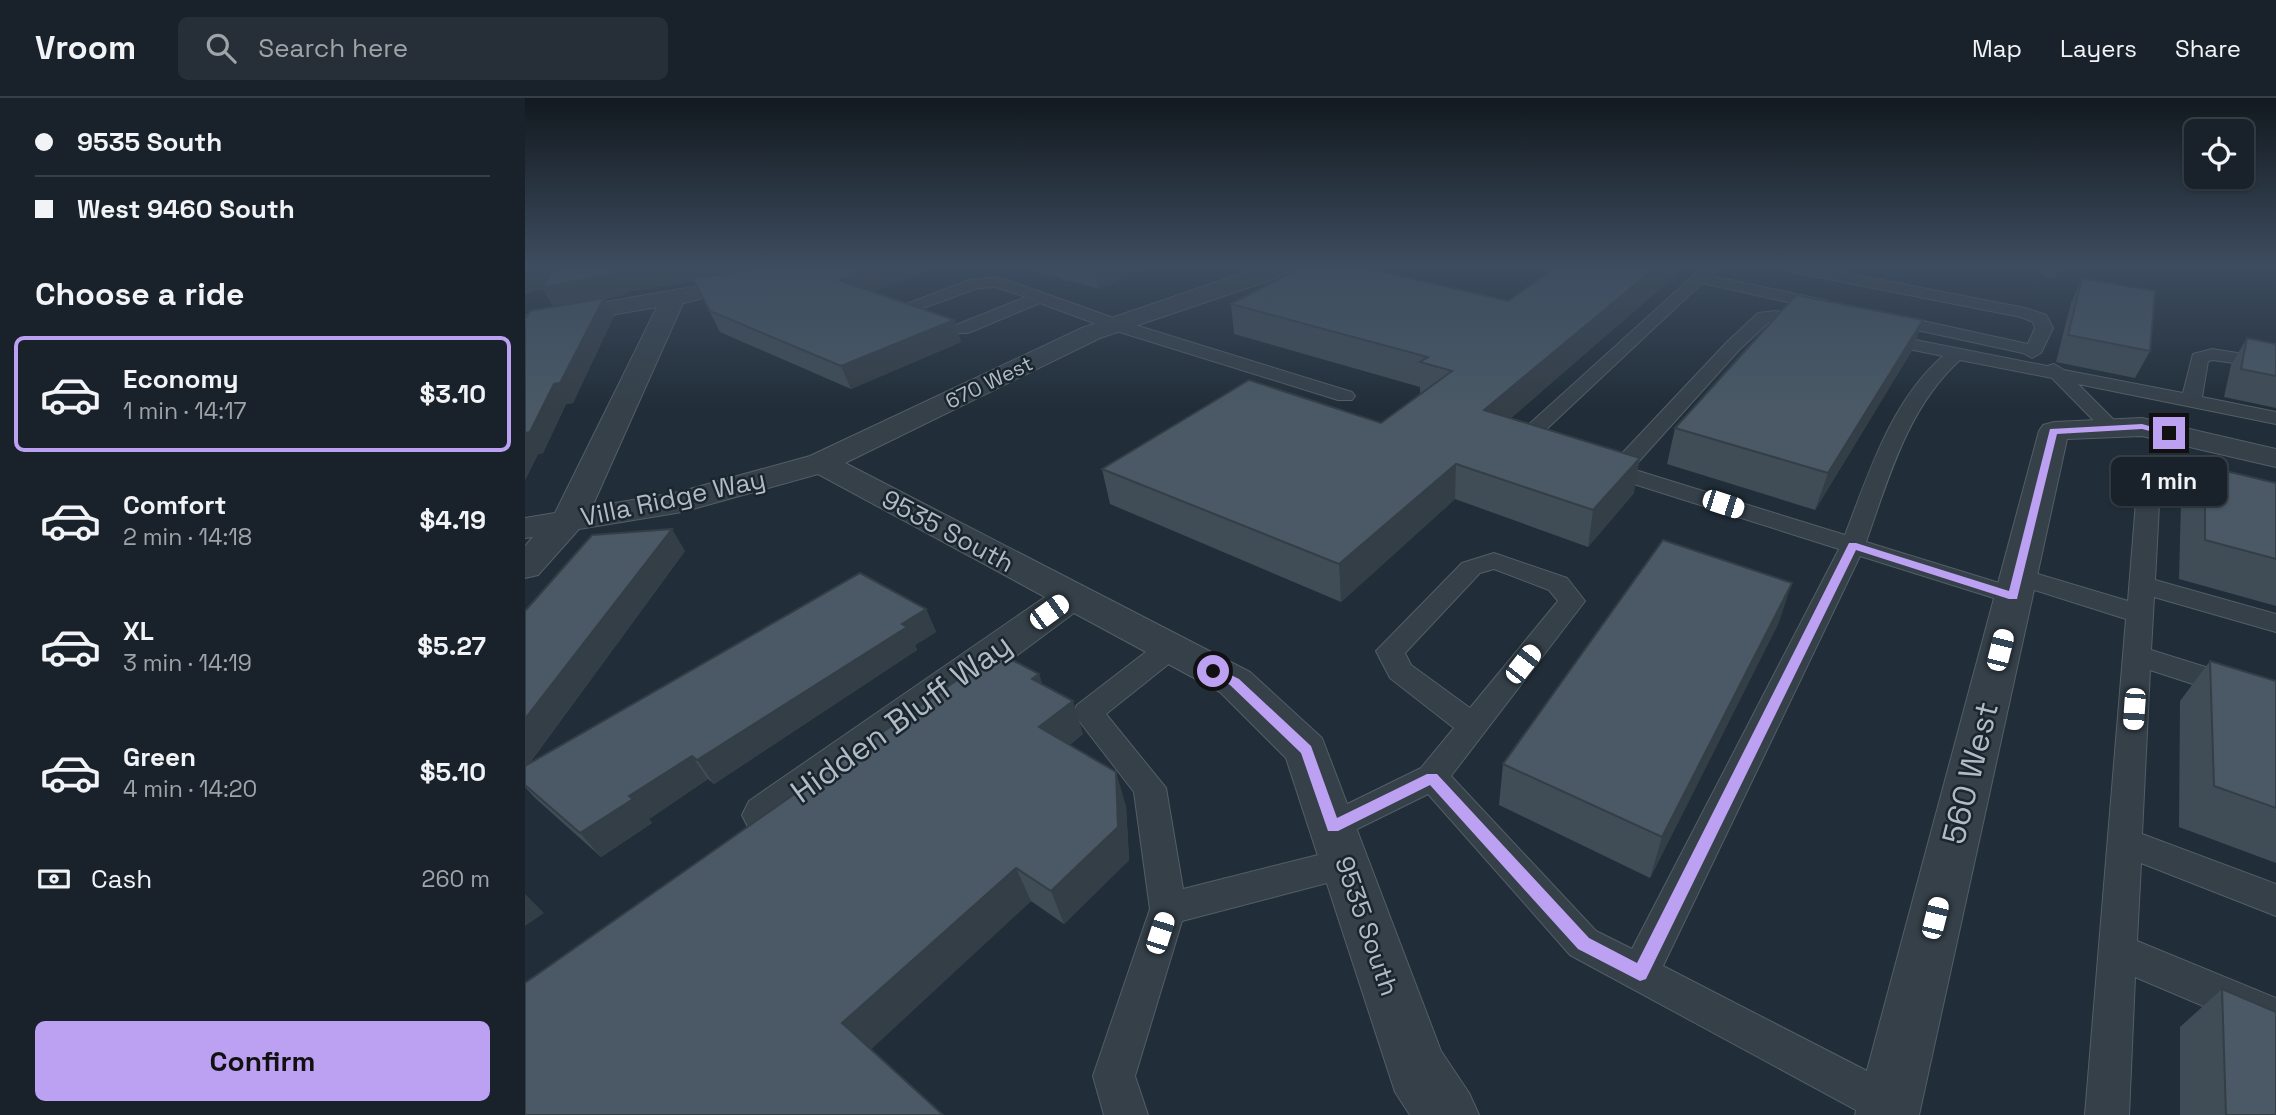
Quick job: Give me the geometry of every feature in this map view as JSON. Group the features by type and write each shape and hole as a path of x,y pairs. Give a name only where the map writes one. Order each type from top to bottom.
{"street":[{"path":"525,323 574,314"},
{"path":"525,567 568,521 666,314"},
{"name":"670 West","path":"821,463 1090,333 1147,314"},
{"path":"2112,428 2142,427 2276,458"},
{"name":"560 West","path":"1888,1110 2054,431 2112,428"},
{"name":"Villa Ridge Way","path":"525,528 682,502 821,463"},
{"name":"9535 South","path":"821,463 1235,682 1306,750 1416,1069 1447,1115"},
{"name":"Hidden Bluff Way","path":"730,840 1072,596"}],"lane":[{"path":"963,329 997,314"},
{"path":"1089,314 1345,396"},
{"path":"1558,452 1522,441 1660,314"},
{"path":"1867,314 2027,349 2056,372 2112,428"},
{"path":"2029,314 2040,319 2044,328 2032,353"},
{"path":"1618,471 1733,346 1764,317 1776,316 1828,327"},
{"path":"1868,335 2276,418"},
{"path":"1640,973 1853,545 1890,446 1930,377 1957,353"},
{"path":"2192,400 2199,358 2212,354 2276,364"},
{"path":"1582,460 1853,545 2016,586 2141,599 2276,624"},
{"path":"2107,1115 2150,477 2276,509"},
{"path":"1168,909 1339,845 1432,777 1474,727 1571,601 1558,584 1494,560 1471,568 1390,652 1400,671 1474,727"},
{"path":"1126,1115 1114,1076 1168,909 1150,788 1088,713 1170,648"},
{"path":"2137,656 2276,700"},
{"path":"1432,777 1583,943 1888,1110"},
{"path":"2125,842 2276,900"},
{"path":"2118,951 2276,1018"}],"building":[{"path":"528,314 595,314 560,383 554,384 530,432 525,433 525,319"},
{"path":"718,314 938,314 954,320 841,366"},
{"path":"1270,314 1599,314 1484,410 1640,458 1593,510 1456,464 1339,564 1102,469 1249,380 1381,423 1452,371 1420,362 1428,357"},
{"path":"1778,314 1895,314 1923,320 1828,473 1675,428"},
{"path":"2073,314 2153,314 2150,351 2068,335"},
{"path":"2247,338 2276,344 2276,376 2241,369"},
{"path":"2205,466 2276,483 2276,559 2205,540"},
{"path":"672,529 525,719 525,611 592,535"},
{"path":"1663,540 1792,583 1662,837 1503,764"},
{"path":"860,573 926,609 902,624 907,627 697,760 692,756 629,796 633,799 580,833 525,785 525,766"},
{"path":"997,652 1039,674 1032,679 1073,701 1039,727 1116,772 1118,827 1051,891 1016,868 842,1023 943,1115 525,1115 525,983"},
{"path":"2210,661 2276,681 2276,808 2214,786"},
{"path":"2222,989 2276,1012 2276,1115 2226,1115"}],"route":[{"path":"1213,671 1235,682 1306,750 1333,827 1432,777 1583,943 1640,973 1853,545 2013,596 2054,431 2142,427 2169,433"}]}
